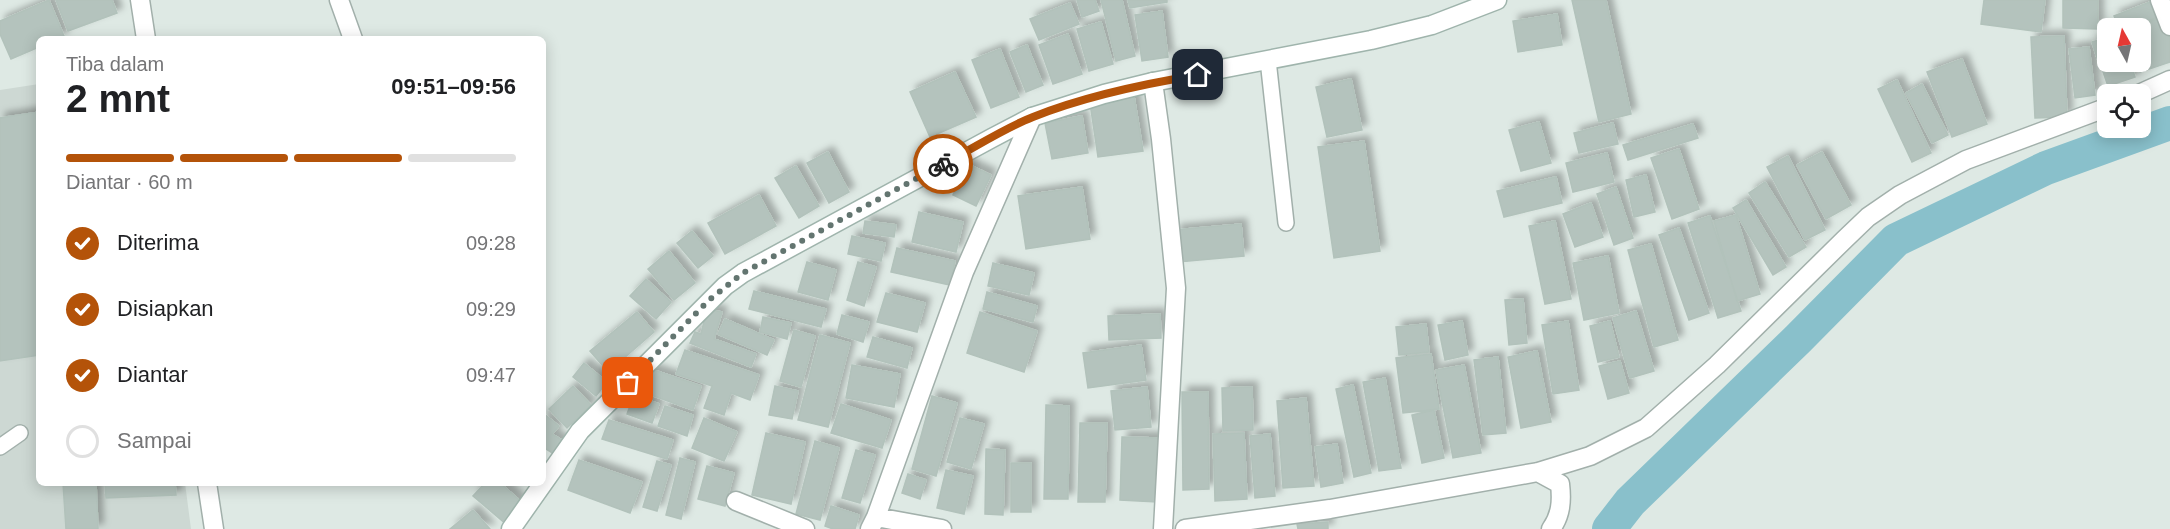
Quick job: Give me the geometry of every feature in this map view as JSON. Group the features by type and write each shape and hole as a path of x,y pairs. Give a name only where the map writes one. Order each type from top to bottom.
{"street":[{"path":"140,0 146,36"},
{"path":"339,0 352,36"},
{"path":"546,479 580,431 725,286 753,267 1032,117 1104,94 1153,82 1371,40 1432,25 1497,0"},
{"path":"2160,0 2170,26"},
{"path":"2151,89 2170,80"},
{"path":"1153,82 1176,288 1163,529"},
{"path":"1185,529 1330,508 1538,472 1590,456 1646,428 1717,365 1868,217 1900,195 1966,160 2097,111"},
{"path":"942,529 873,523 964,272 1032,117"},
{"path":"1538,472 1560,484 1562,499 1559,514 1551,529"},
{"path":"207,486 214,529"},
{"path":"510,529 541,486"},
{"path":"736,501 806,529"}],"lane":[{"path":"1268,60 1286,223"},
{"path":"0,447 20,433"}],"shaded area":[{"path":"36,84 36,486 185,486 191,529 0,529 0,90"}],"building":[{"path":"49,0 64,36 36,36 36,48 11,59 0,34 0,21"},
{"path":"56,0 112,0 117,13 68,31"},
{"path":"1077,0 1095,0 1099,11 1082,17"},
{"path":"1101,0 1122,0 1135,56 1116,61"},
{"path":"1128,0 1167,0 1167,2 1130,8"},
{"path":"1572,0 1606,0 1631,114 1599,122"},
{"path":"1984,0 2045,0 2041,32 1981,24"},
{"path":"2063,0 2098,0 2097,29 2063,28"},
{"path":"2150,2 2156,18 2151,20 2151,18 2115,18 2114,16"},
{"path":"1070,3 1079,24 1039,40 1030,19"},
{"path":"1162,11 1168,57 1142,61 1135,15"},
{"path":"1557,14 1562,45 1518,52 1513,21"},
{"path":"2164,17 2170,34 2170,62 2151,68 2151,21"},
{"path":"1101,22 1113,64 1089,71 1077,29"},
{"path":"1068,34 1082,74 1053,84 1039,45"},
{"path":"2064,36 2067,117 2035,118 2031,37"},
{"path":"2097,40 2097,58 2092,42"},
{"path":"1027,45 1043,85 1026,92 1010,52"},
{"path":"2089,47 2095,95 2075,98 2069,49"},
{"path":"1000,49 1019,97 991,108 972,60"},
{"path":"1962,59 1987,124 1952,137 1927,72"},
{"path":"955,72 976,117 930,137 910,92"},
{"path":"2103,72 2133,72 2135,77 2107,84"},
{"path":"1351,79 1362,130 1327,137 1316,87"},
{"path":"1897,80 1931,153 1912,162 1878,89"},
{"path":"1922,84 1948,135 1932,143 1906,93"},
{"path":"1134,96 1143,151 1098,157 1090,103"},
{"path":"36,112 36,355 0,361 0,118"},
{"path":"1082,116 1088,153 1052,159 1045,123"},
{"path":"1539,122 1551,163 1521,171 1509,130"},
{"path":"1613,123 1618,144 1579,153 1574,133"},
{"path":"1693,124 1698,138 1628,160 1623,145"},
{"path":"1364,141 1380,251 1334,258 1318,147"},
{"path":"1679,149 1699,209 1672,219 1651,158"},
{"path":"828,152 849,192 829,203 807,163"},
{"path":"1822,152 1851,205 1826,219 1797,165"},
{"path":"1607,153 1614,182 1573,192 1566,163"},
{"path":"1788,156 1825,230 1805,240 1767,167"},
{"path":"968,164 991,175 976,206 953,195"},
{"path":"796,166 819,206 799,218 775,178"},
{"path":"1646,175 1655,212 1634,217 1626,180"},
{"path":"1556,177 1562,203 1504,217 1497,191"},
{"path":"1765,182 1806,247 1789,257 1749,193"},
{"path":"1082,187 1090,239 1026,249 1018,196"},
{"path":"1616,187 1633,238 1614,245 1597,194"},
{"path":"759,195 776,226 725,254 708,223"},
{"path":"1746,200 1786,267 1773,275 1733,208"},
{"path":"1591,203 1603,237 1575,247 1563,214"},
{"path":"919,212 963,222 956,252 912,242"},
{"path":"1736,215 1760,294 1737,301 1714,221"},
{"path":"1710,216 1741,311 1718,318 1688,223"},
{"path":"865,221 896,225 894,237 863,233"},
{"path":"1555,221 1571,299 1545,304 1529,226"},
{"path":"1241,224 1244,256 1178,262 1175,230"},
{"path":"1679,228 1709,313 1689,320 1659,235"},
{"path":"692,231 713,256 698,268 677,243"},
{"path":"852,236 885,243 881,261 848,254"},
{"path":"1651,244 1678,340 1654,347 1628,250"},
{"path":"897,248 955,261 950,285 891,272"},
{"path":"669,251 695,283 674,300 648,269"},
{"path":"1608,256 1619,313 1584,320 1573,263"},
{"path":"807,262 836,270 828,300 798,292"},
{"path":"858,262 876,267 864,306 847,300"},
{"path":"993,263 1034,273 1029,295 988,286"},
{"path":"646,279 671,302 656,319 630,296"},
{"path":"754,291 826,309 821,327 749,309"},
{"path":"987,292 1037,306 1033,322 983,309"},
{"path":"886,293 925,303 917,332 877,322"},
{"path":"1523,299 1527,343 1509,345 1505,300"},
{"path":"707,309 722,312 714,339 756,354 751,367 690,343 695,332 701,334"},
{"path":"1636,311 1654,371 1630,378 1613,318"},
{"path":"637,312 654,332 608,372 590,351"},
{"path":"980,312 1037,331 1024,372 967,353"},
{"path":"1160,314 1161,338 1109,340 1108,316"},
{"path":"842,315 869,322 863,342 837,334"},
{"path":"763,317 791,323 787,339 760,332"},
{"path":"725,319 774,340 767,355 718,334"},
{"path":"1462,321 1468,355 1445,360 1438,325"},
{"path":"1568,321 1579,390 1553,394 1542,325"},
{"path":"1610,321 1619,357 1598,362 1590,326"},
{"path":"1426,324 1429,352 1399,355 1396,327"},
{"path":"794,330 815,336 801,387 780,381"},
{"path":"820,335 850,343 828,427 798,420"},
{"path":"873,337 912,348 907,368 867,357"},
{"path":"1141,345 1146,380 1088,388 1083,353"},
{"path":"685,350 759,375 750,400 731,393 724,415 704,408 712,386 676,374"},
{"path":"1537,351 1551,422 1521,428 1508,357"},
{"path":"1431,354 1439,409 1403,413 1396,358"},
{"path":"1498,357 1506,433 1483,435 1474,360"},
{"path":"1620,361 1629,393 1608,399 1599,366"},
{"path":"584,363 607,382 596,396 573,377"},
{"path":"852,365 900,374 894,407 846,398"},
{"path":"1464,365 1481,453 1453,458 1436,370"},
{"path":"648,368 701,386 693,410 640,391"},
{"path":"1385,378 1401,468 1379,471 1363,382"},
{"path":"1353,385 1371,473 1354,477 1336,389"},
{"path":"573,386 591,405 567,428 549,409"},
{"path":"775,386 798,391 792,419 769,415"},
{"path":"1147,387 1151,427 1115,430 1111,391"},
{"path":"1252,387 1253,430 1223,431 1222,388"},
{"path":"1182,392 1208,392 1209,489 1183,490"},
{"path":"634,395 659,404 652,423 627,414"},
{"path":"932,396 957,403 936,476 912,469"},
{"path":"1306,398 1314,486 1283,488 1277,401"},
{"path":"841,404 891,420 882,448 831,433"},
{"path":"1046,405 1069,406 1068,499 1044,499"},
{"path":"665,406 693,415 687,436 658,426"},
{"path":"1434,410 1444,458 1422,463 1412,415"},
{"path":"546,415 559,426 552,434 565,442 557,456 546,449"},
{"path":"704,418 737,432 724,461 692,448"},
{"path":"960,418 984,424 971,469 947,462"},
{"path":"609,420 673,440 667,459 602,439"},
{"path":"1080,423 1107,423 1105,502 1078,502"},
{"path":"766,433 805,442 791,504 752,495"},
{"path":"1244,433 1247,499 1215,501 1213,434"},
{"path":"1270,434 1275,496 1255,498 1250,436"},
{"path":"1122,437 1159,438 1157,502 1120,500"},
{"path":"815,441 839,448 820,520 796,514"},
{"path":"1337,444 1343,483 1321,487 1315,447"},
{"path":"986,449 1005,450 1003,515 985,514"},
{"path":"856,450 875,455 860,503 842,498"},
{"path":"680,458 695,462 681,519 666,515"},
{"path":"579,460 642,482 630,513 568,490"},
{"path":"657,461 671,465 657,511 643,507"},
{"path":"1011,463 1031,463 1031,512 1011,512"},
{"path":"707,466 734,473 725,506 698,499"},
{"path":"946,470 973,476 964,514 937,508"},
{"path":"908,474 926,480 920,499 902,493"},
{"path":"63,486 96,486 98,529 66,529"},
{"path":"105,486 175,486 176,495 106,498"},
{"path":"482,486 503,486 525,505 507,525 473,496"},
{"path":"831,506 859,515 855,529 833,529 825,526"},
{"path":"473,510 490,529 450,529"},
{"path":"1328,522 1328,529 1298,529 1297,524"}],"waterway":[{"path":"1609,529 1630,502 1896,240 2046,168 2170,123"}],"way so far":[{"path":"628,383 708,301 743,273 943,164"}],"route":[{"path":"943,164 1032,117 1104,94 1153,82 1198,75"}]}
